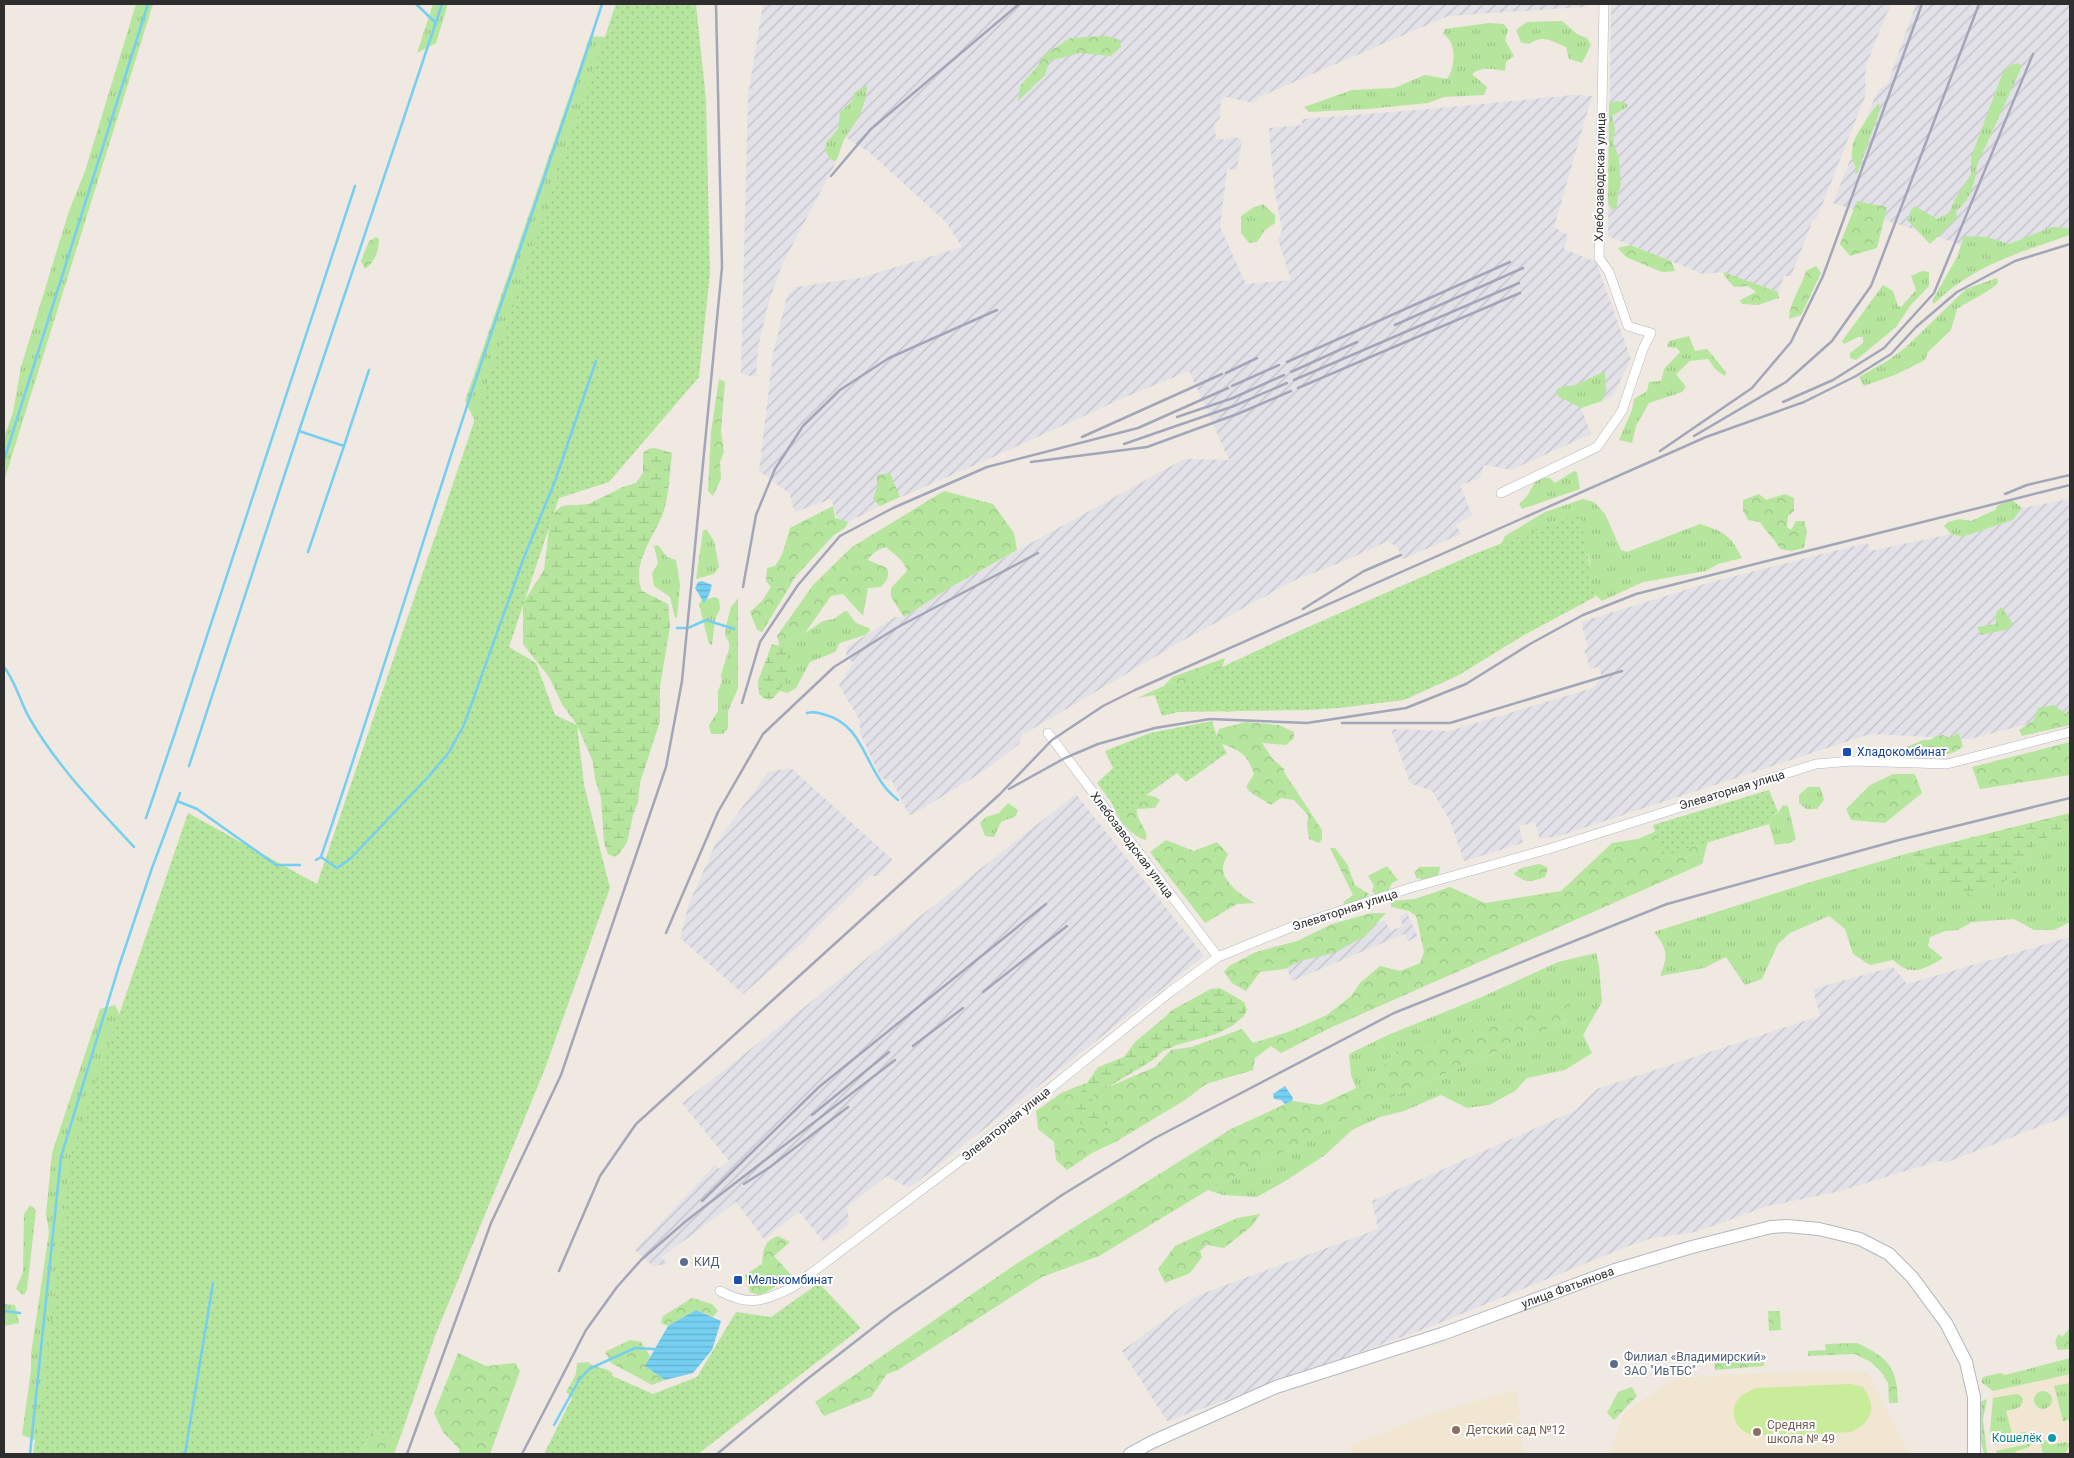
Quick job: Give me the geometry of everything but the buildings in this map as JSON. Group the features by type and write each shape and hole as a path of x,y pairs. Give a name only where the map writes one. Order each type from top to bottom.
{"street":[{"name":"Хлебозаводская улица","path":"1501,493 1597,447 1622,411 1643,349 1651,333 1628,326 1609,272 1599,258 1604,4"},
{"name":"Элеваторная улица","path":"720,1291 735,1299 750,1301 775,1296 793,1287 960,1161 1170,992 1218,957 1294,926 1410,888 1552,848 1816,764 1852,760 1948,764 2070,732"},
{"name":"Хлебозаводская улица","path":"1048,733 1218,957"},
{"name":"улица Фатьянова","path":"1130,1454 1152,1442 1276,1387 1442,1334 1616,1270 1692,1247 1770,1227 1787,1226 1819,1229 1860,1239 1889,1254 1912,1277 1946,1322 1966,1362 1974,1397 1974,1454"}],"shaded area":[{"path":"763,4 1590,4 1584,7 1448,16 1259,97 1254,103 1226,97 1221,100 1220,118 1214,124 1216,138 1225,140 1232,137 1242,139 1237,170 1227,169 1220,227 1246,284 1291,280 1278,240 1282,230 1274,187 1269,128 1302,125 1302,119 1574,95 1592,96 1554,227 1568,235 1564,249 1596,262 1631,359 1612,397 1581,408 1591,434 1511,470 1484,465 1479,479 1460,485 1472,515 1456,525 1461,534 1403,559 1398,548 1388,541 1347,560 1295,580 1182,641 1022,735 1019,744 984,771 909,815 892,781 881,778 860,733 860,721 839,685 853,663 846,656 847,647 895,617 904,617 951,587 1184,459 1229,460 1189,371 1123,398 880,506 840,526 831,499 795,512 789,493 759,471 773,354 787,296 795,287 860,278 962,247 946,222 869,152 845,137 834,166 782,265 769,301 758,348 756,377 741,374 748,95"},
{"path":"1611,4 1892,4 1867,63 1865,77 1866,94 1817,218 1813,220 1791,276 1784,276 1778,292 1723,272 1703,274 1608,236"},
{"path":"1916,4 2070,4 2070,232 1996,256 1833,203 1877,92 1888,82"},
{"path":"2070,499 2070,713 1970,739 1870,734 1559,836 1540,839 1535,822 1519,826 1523,843 1464,861 1450,821 1432,791 1410,783 1391,729 1449,731 1593,688 1602,677 1599,666 1590,669 1584,650 1588,648 1581,622 1708,583 1850,547 1868,543 1870,551 1951,534 1962,537 2013,520 2022,508"},
{"path":"791,768 893,860 878,876 870,876 807,939 743,994 680,938 689,903 716,843 768,772"},
{"path":"1076,794 1204,956 909,1188 887,1176 847,1207 849,1224 824,1242 799,1212 764,1239 736,1202 662,1257 667,1264 653,1266 635,1250 715,1165 719,1169 729,1161 682,1103"},
{"path":"1407,913 1418,937 1408,941 1404,934 1292,981 1284,962 1385,920 1390,931 1403,926 1399,916"},
{"path":"2070,937 2070,1115 1945,1163 1939,1161 1836,1192 1768,1206 1696,1232 1652,1238 1631,1245 1427,1328 1167,1421 1122,1351 1196,1296 1378,1229 1372,1201 1576,1110 1597,1089 1820,1016 1813,989 1893,967 1907,984"},
{"path":"2070,1358 2070,1454 1997,1454 1990,1432 1994,1378"},
{"name":"Средняя школа № 49","path":"1796,1372 1867,1372 1909,1454 1609,1454 1625,1411 1678,1378"},
{"name":"Детский сад №12","path":"1517,1390 1523,1454 1352,1454 1349,1447 1433,1413"}],"green space":[{"path":"136,4 153,4 4,481 4,438 13,412 21,367 69,211 85,171"},
{"path":"433,4 448,4 436,43 417,53"},
{"path":"616,4 696,4 706,100 710,273 699,377 609,482 559,498 509,647 536,663 555,715 577,725 584,785 610,888 544,1071 435,1336 400,1438 371,1432 360,1454 36,1454 71,1155 188,813 317,884"},
{"path":"1562,21 1577,34 1587,38 1591,45 1582,63 1569,59 1566,47 1551,41 1539,39 1529,44 1521,42 1516,30 1527,22"},
{"path":"1489,23 1504,24 1508,30 1505,40 1514,56 1506,62 1505,71 1484,69 1472,74 1487,87 1484,95 1444,97 1428,103 1368,109 1309,112 1304,107 1352,90 1394,88 1425,75 1447,79 1454,57 1453,47 1443,33 1445,29"},
{"path":"590,36 605,37 475,421 465,401"},
{"path":"1106,36 1120,40 1121,47 1111,56 1080,53 1049,61 1045,75 1018,101 1020,86 1037,67 1044,55 1070,38"},
{"path":"2018,63 2022,66 1977,165 1969,196 1956,211 1957,218 1930,244 1908,221 1911,210 1915,206 1937,219 1949,213 1955,199 1971,174 1971,157 2003,72 2010,65"},
{"path":"867,85 867,92 861,112 845,138 837,159 834,161 830,159 825,150 826,143 838,129 840,112 852,101 854,93"},
{"path":"1618,101 1627,104 1627,107 1612,116 1615,129 1613,143 1619,158 1621,184 1617,207 1612,210 1608,202 1609,103"},
{"path":"1879,103 1880,110 1857,174 1855,174 1856,167 1853,162 1852,153 1854,140"},
{"path":"1857,201 1887,207 1877,248 1850,256 1840,244"},
{"path":"1263,204 1275,215 1275,223 1265,230 1257,242 1249,243 1241,233 1241,216 1254,207"},
{"path":"2052,227 2070,228 2070,235 2015,254 1980,270 1948,291 1934,304 1932,301 1957,257 1964,236 1987,237 2009,244"},
{"path":"376,237 379,239 377,252 374,260 365,269 361,261 369,241"},
{"path":"1630,245 1671,261 1675,271 1662,272 1626,257 1618,248"},
{"path":"1816,266 1821,273 1801,315 1789,319 1793,301 1806,271"},
{"path":"1922,271 1929,272 1929,286 1910,306 1896,327 1856,360 1850,358 1850,353 1863,343 1863,337 1858,337 1844,344 1842,341 1883,285 1893,291 1898,306 1901,307 1916,290 1911,276"},
{"path":"1723,272 1778,292 1779,298 1758,305 1742,304 1740,300 1756,292 1748,286 1734,287"},
{"path":"1997,278 1998,283 1993,287 1957,309 1951,330 1928,352 1925,360 1897,374 1864,386 1859,377 1905,348 1966,289"},
{"path":"1689,336 1695,351 1707,349 1726,372 1725,376 1716,370 1708,359 1690,361 1676,374 1686,387 1682,392 1649,403 1636,426 1632,443 1619,440 1632,410 1634,399 1647,391 1649,382 1661,381 1664,369 1680,352 1677,348 1667,347 1669,341"},
{"path":"1605,372 1606,391 1602,401 1581,408 1559,397 1556,391 1565,386 1575,385"},
{"path":"719,379 725,382 721,431 724,452 720,462 721,479 713,496 708,491 711,432"},
{"path":"655,448 672,453 668,487 662,517 642,558 639,580 642,591 668,604 670,626 660,687 660,721 640,783 638,802 627,842 620,853 614,857 608,854 604,843 601,798 595,779 593,762 577,725 562,704 549,677 523,644 523,603 544,570 549,529 553,515 557,510 562,506 589,504 623,487 636,483 643,473 643,453 648,449"},
{"path":"1574,471 1577,472 1580,489 1522,509 1519,504 1527,496 1538,477 1550,478 1555,483"},
{"path":"890,473 900,497 880,506 873,499 877,487 877,475"},
{"path":"944,491 993,504 1014,533 1017,550 951,587 904,617 891,597 891,588 907,571 898,557 886,547 883,548 873,554 868,560 887,568 887,578 881,587 868,588 863,616 843,594 831,596 805,633 779,643 777,636 813,585 852,547"},
{"path":"1759,494 1766,500 1785,494 1794,498 1794,511 1788,516 1787,527 1791,530 1796,521 1804,521 1807,531 1804,548 1791,551 1780,549 1760,522 1748,520 1743,511 1743,500"},
{"path":"1583,499 1594,502 1605,514 1621,550 1627,552 1700,524 1726,535 1742,558 1718,564 1706,571 1643,582 1602,601 1587,588 1584,579 1589,570 1590,562 1582,545 1490,568 1505,536 1545,512"},
{"path":"2012,500 2022,508 2013,520 1962,537 1951,534 1944,526 1948,522 1959,519 1971,521 1995,510 1998,505"},
{"path":"833,506 835,518 848,522 845,528 834,535 796,576 762,632 757,630 750,612 762,601 771,587 766,581 767,568 775,566 782,555 790,528"},
{"path":"1580,513 1595,597 1524,635 1459,675 1404,700 1339,708 1178,712 1162,716 1154,693 1190,682 1297,632 1474,554"},
{"path":"706,529 714,541 719,567 714,574 696,579 703,531"},
{"path":"658,545 667,557 676,560 680,585 677,617 675,618 670,597 654,586 652,574 658,563 654,546"},
{"path":"715,597 719,599 720,609 715,619 712,645 709,644 699,604 702,600"},
{"path":"738,598 738,688 728,711 728,728 723,734 711,734 709,725 718,711 718,691 729,649 729,642 725,635 726,626 731,607"},
{"path":"2001,607 2013,623 2009,629 1981,635 1977,627 1996,624 1996,613"},
{"path":"845,611 856,623 869,628 870,631 865,635 840,643 835,652 810,662 796,688 787,693 767,687 778,653 779,643 805,633 823,621 834,619"},
{"path":"772,644 782,648 787,655 789,664 783,684 773,698 769,700 764,699 759,694 758,681"},
{"path":"1225,658 1220,674 1245,709 1227,712 1155,695 1137,698 1164,686 1172,677"},
{"path":"2054,705 2066,714 2070,707 2070,725 2022,736 2019,730 2034,720 2038,708"},
{"path":"1212,721 1216,734 1227,753 1186,782 1177,773 1120,814 1097,783 1113,768 1105,751 1150,733"},
{"path":"1246,722 1279,725 1294,732 1294,738 1286,745 1262,743 1272,758 1284,769 1284,772 1322,830 1322,839 1319,843 1309,839 1308,815 1294,800 1281,798 1271,805 1250,792 1246,787 1254,774 1248,761 1237,750 1219,743 1217,734 1219,729"},
{"path":"1959,733 1963,747 1950,754 1923,751 1910,754 1902,749 1923,740 1930,740 1936,736 1943,735 1949,738"},
{"path":"2070,742 2070,775 1980,789 1972,767"},
{"path":"1893,774 1915,774 1922,793 1885,823 1851,820 1846,809 1870,785"},
{"path":"1808,787 1820,787 1824,800 1817,809 1806,809 1799,803 1799,795"},
{"path":"1769,790 1778,812 1771,817 1769,824 1663,856 1653,825"},
{"path":"1110,795 1144,795 1156,797 1160,800 1155,808 1137,809 1138,817 1146,832 1146,840 1134,834 1123,823 1114,809"},
{"path":"1008,803 1018,810 1016,816 1001,822 994,837 985,836 980,823 986,817 999,813"},
{"path":"1783,805 1788,806 1796,839 1790,843 1775,845 1769,824 1771,817 1778,813"},
{"path":"1699,812 1711,829 1702,864 1332,1027 1281,1053 1271,1046 1255,1058 1253,1070 1206,1084 1185,1100 1117,1141 1092,1153 1067,1170 1056,1160 1054,1142 1038,1129 1036,1111 1061,1093 1086,1083 1099,1091 1155,1067 1171,1050 1191,1047 1242,1029 1253,1043 1288,1032 1327,1015 1351,996 1360,983 1380,966 1400,971 1420,963 1424,952 1416,916 1409,911 1391,907 1391,901 1415,899 1450,887 1485,903 1561,891 1612,843 1638,839"},
{"path":"2070,813 2070,827 2035,843 2014,876 1976,897 1939,880 1909,853"},
{"path":"2070,827 2070,922 2054,930 2034,930 2014,919 1972,922 1958,930 1945,931 1930,937 1928,946 1943,958 1924,968 1912,970 1900,966 1893,960 1870,965 1853,954 1845,929 1829,916 1790,933 1778,944 1762,979 1745,985 1726,957 1704,968 1660,976 1665,953 1662,943 1654,932 1909,853 1939,880 2014,876 2035,843"},
{"path":"1166,840 1194,851 1217,842 1228,854 1223,869 1227,880 1240,894 1255,903 1237,904 1205,923 1150,852"},
{"path":"1330,848 1335,848 1347,864 1355,885 1369,894 1364,902 1347,908 1343,902 1353,895"},
{"path":"1540,864 1548,868 1545,877 1529,881 1514,874 1521,868"},
{"path":"1387,866 1398,880 1392,883 1389,890 1377,896 1372,891 1374,886 1368,876"},
{"path":"1419,867 1440,867 1439,873 1433,881 1416,878 1415,872"},
{"path":"1371,913 1386,913 1365,936 1334,953 1300,961 1285,969 1260,972 1246,991 1232,983 1224,972 1229,966 1256,952 1297,941 1332,924"},
{"path":"1596,953 1599,965 1602,1002 1583,1035 1592,1053 1565,1070 1527,1078 1515,1091 1489,1105 1467,1108 1441,1095 1404,1111 1380,1117 1352,1130 1325,1155 1257,1197 1223,1195 1208,1190 1387,1099 1569,1020 1395,1052 1369,1082 1356,1088 1351,1075 1349,1054 1388,1035 1484,996 1558,962"},
{"path":"1220,988 1244,1002 1247,1010 1243,1017 1232,1026 1216,1034 1163,1051 1153,1060 1093,1096 1093,1104 1111,1117 1114,1121 1112,1125 1079,1124 1072,1117 1073,1103 1098,1067 1124,1057 1135,1042 1172,1010 1211,989"},
{"path":"1570,1002 1569,1020 1387,1099 1208,1190 1099,1256 1042,1277 898,1370 887,1374 871,1397 824,1416 815,1402 1019,1262 1231,1129 1292,1101 1320,1105 1369,1082 1395,1052"},
{"path":"115,1005 122,1020 42,1454 33,1454 35,1440 22,1435 31,1370 31,1354 49,1232 46,1214 52,1153 100,1009"},
{"path":"30,1205 36,1210 27,1290 23,1295 16,1289 23,1272 24,1214"},
{"path":"1260,1214 1252,1226 1224,1248 1207,1245 1200,1251 1202,1257 1190,1273 1165,1283 1158,1269 1175,1246 1237,1218"},
{"path":"778,1236 790,1242 774,1256 793,1277 759,1295 750,1292 745,1275 762,1264 767,1243"},
{"path":"819,1283 861,1328 698,1454 544,1454 584,1374 601,1371 653,1394 697,1377 736,1312 771,1317"},
{"path":"692,1298 712,1304 718,1311 713,1317 696,1310 668,1326 661,1323 663,1316"},
{"path":"4,1304 15,1305 19,1323 4,1326"},
{"path":"1768,1311 1780,1311 1781,1330 1769,1331"},
{"path":"2070,1328 2070,1349 2058,1350 2056,1338 2059,1334 2062,1337"},
{"path":"630,1340 641,1342 650,1356 646,1367 665,1380 652,1385 611,1363 605,1352"},
{"path":"1857,1343 1877,1354 1889,1365 1896,1381 1898,1403 1889,1403 1888,1383 1882,1373 1871,1362 1855,1354 1808,1356 1808,1351 1826,1350 1825,1344"},
{"path":"458,1353 486,1366 515,1363 520,1371 490,1454 458,1454 460,1450 443,1432 434,1413"},
{"path":"1763,1355 1764,1366 1715,1370 1714,1359"},
{"path":"2070,1358 2070,1374 1993,1391 1981,1382 1983,1377 2000,1373 2005,1375"},
{"path":"588,1362 613,1374 574,1399 566,1392 576,1374 577,1363"},
{"path":"2070,1383 2070,1420 2063,1421 2054,1386"},
{"path":"1850,1384 1863,1387 1871,1407 1868,1419 1864,1424 1851,1432 1781,1436 1755,1435 1744,1431 1735,1421 1734,1406 1738,1399 1756,1388"},
{"path":"1632,1387 1637,1396 1614,1420 1607,1413 1618,1392"},
{"path":"2043,1391 2049,1394 2052,1400 2049,1406 2043,1409 2037,1406 2034,1400 2037,1394"},
{"path":"2020,1395 2023,1399 2021,1405 2006,1411 2012,1434 2025,1432 2031,1436 1994,1444 1990,1432 1993,1398"},
{"path":"1987,1399 1983,1419 1987,1452 1984,1454 1980,1437 1979,1405"},
{"path":"371,1432 400,1438 394,1454 360,1454"},
{"path":"2048,1440 2049,1445 2066,1442 2070,1444 2065,1454 2043,1454 2040,1441"},
{"path":"2032,1443 2029,1447 2015,1452 2016,1454 1997,1454 1996,1451"}],"water":[{"path":"702,581 712,585 704,603 695,588 698,582"},
{"path":"1285,1086 1293,1098 1292,1101 1285,1104 1281,1100 1274,1099 1273,1094"},
{"path":"696,1310 721,1321 712,1350 693,1373 665,1380 645,1366 668,1326"}],"waterway":[{"path":"4,460 148,4"},
{"path":"416,4 436,23"},
{"path":"189,766 442,4"},
{"path":"316,860 321,857 471,393 602,4"},
{"path":"146,818 355,186"},
{"path":"321,857 337,868 350,859 429,776 449,752 464,725 523,560 555,481 596,361"},
{"path":"299,431 344,446 369,370"},
{"path":"308,552 344,446"},
{"path":"677,628 688,628 706,620 734,629"},
{"path":"4,667 12,679 30,719 52,753 78,786 134,847"},
{"path":"807,713 815,712 826,715 837,719 846,726 860,743 882,783 898,800"},
{"path":"30,1454 61,1157 119,966 180,793"},
{"path":"177,801 197,809 276,865 300,865"},
{"path":"185,1454 213,1283"},
{"path":"4,1311 20,1313"},
{"path":"554,1425 579,1380 589,1369 635,1348 654,1349"}],"railway":[{"path":"407,1454 491,1223 561,1075 666,767 682,681 722,267 716,4"},
{"path":"831,176 871,129 1019,4"},
{"path":"1660,451 1752,388 1791,342 1823,276 1922,4"},
{"path":"1694,436 1786,382 1832,341 1871,286 1979,4"},
{"path":"1783,402 1833,380 1884,348 1934,293 2033,54"},
{"path":"559,1271 600,1176 636,1124 1000,794 1052,740 1103,706 1135,690 1706,437 1804,402 1856,376 1891,354 1916,327 1957,292 2015,261 2070,244"},
{"path":"1287,362 1510,262"},
{"path":"1395,325 1523,268"},
{"path":"1294,380 1519,283"},
{"path":"1298,388 1520,293"},
{"path":"743,587 756,515 775,469 803,426 840,390 889,358 997,310"},
{"path":"1291,372 1357,342"},
{"path":"1226,373 1257,358"},
{"path":"1232,386 1279,365"},
{"path":"1082,437 1222,374"},
{"path":"1177,417 1233,398 1284,375"},
{"path":"1124,444 1234,406 1287,383"},
{"path":"742,703 760,642 798,585 840,536 893,508 987,467 1138,428 1228,388"},
{"path":"1031,462 1147,447 1240,413 1291,391"},
{"path":"2005,494 2027,485 2070,475"},
{"path":"1009,789 1065,758 1098,744 1155,728 1210,719 1307,723 1406,708 1466,684 1530,644 1583,615 1636,594 2070,485"},
{"path":"666,933 718,812 763,734 834,667 898,627 1038,553"},
{"path":"1303,609 1364,571 1401,555"},
{"path":"1342,723 1450,723 1622,671"},
{"path":"717,1454 806,1380 892,1313 1062,1195 1155,1138 1394,1013 1667,904 1899,840 2070,798"},
{"path":"702,1201 819,1087 1046,904"},
{"path":"983,992 1067,926"},
{"path":"913,1046 963,1008"},
{"path":"812,1115 889,1052"},
{"path":"522,1454 586,1330 617,1287 641,1260 686,1221 895,1060"},
{"path":"744,1184 770,1167 848,1107"}],"place":[{"name":"Хладокомбинат","path":"1847,752"},
{"name":"КИД","path":"684,1262"},
{"name":"Мелькомбинат","path":"738,1280"},
{"name":"Филиал «Владимирский» ЗАО \"ИвТБС\"","path":"1614,1364"},
{"name":"Детский сад №12","path":"1456,1430"},
{"name":"Средняя школа № 49","path":"1757,1432"},
{"name":"Кошелёк","path":"2052,1438"}]}
